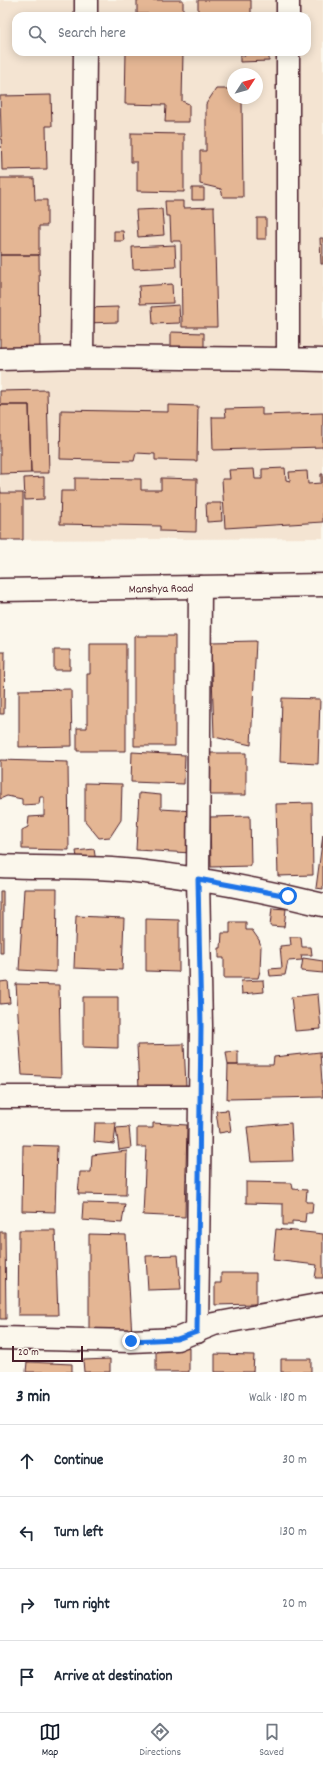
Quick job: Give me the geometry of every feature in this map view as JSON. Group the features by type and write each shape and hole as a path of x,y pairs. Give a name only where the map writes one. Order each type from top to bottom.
{"street":[{"path":"86,0 86,12"},
{"path":"288,0 288,12"},
{"path":"82,357 85,56"},
{"path":"288,56 288,359"},
{"path":"0,359 82,357 323,360"},
{"name":"Manshya Road","path":"0,590 323,585"},
{"path":"197,1332 201,1026 198,879 200,587"},
{"path":"0,866 136,871 198,879 288,896 323,905"},
{"path":"0,1097 200,1097"},
{"path":"0,1338 131,1341 177,1339 214,1324 323,1304"}],"shaded area":[{"path":"0,0 323,0 323,538 0,540"}],"building":[{"path":"137,0 183,0 183,12 137,12"},
{"path":"198,0 251,0 251,12 198,12"},
{"path":"126,56 183,56 182,101 189,104 189,122 165,122 166,105 125,104"},
{"path":"240,56 269,56 269,61 240,62"},
{"path":"216,89 227,89 227,104 242,104 243,197 223,197 221,189 200,184 200,151 206,151 206,104"},
{"path":"51,95 52,126 46,126 47,169 2,170 0,96"},
{"path":"131,133 184,134 184,192 137,191 137,162 131,162"},
{"path":"0,178 34,178 35,200 47,200 47,226 39,226 39,255 0,255"},
{"path":"192,188 204,188 204,200 192,200"},
{"path":"165,201 183,201 183,208 214,207 217,327 182,327 181,241 171,241 170,216 166,216"},
{"path":"162,209 164,235 138,237 136,210"},
{"path":"257,218 266,218 266,239 257,239"},
{"path":"114,231 123,231 124,241 114,241"},
{"path":"320,238 323,238 323,264 321,264"},
{"path":"175,245 176,267 133,269 132,247"},
{"path":"0,255 39,255 40,355 0,355"},
{"path":"172,284 173,303 140,304 139,286"},
{"path":"179,305 180,323 153,324 152,307"},
{"path":"118,307 118,322 85,323 85,308"},
{"path":"171,332 204,333 204,347 171,348"},
{"path":"47,390 49,473 31,473 29,405 0,405 0,391"},
{"path":"0,405 29,405 31,473 0,474"},
{"path":"168,405 198,406 197,461 155,460 155,454 136,453 134,461 60,459 61,410 168,412"},
{"path":"262,408 262,415 323,413 323,447 213,450 212,417 226,417 225,409"},
{"path":"285,468 286,480 290,481 289,472 307,471 308,484 321,483 321,474 323,474 323,522 225,528 222,479 230,479 229,470 254,469 255,479 262,479 262,469"},
{"path":"44,477 44,499 25,500 24,478"},
{"path":"75,478 141,479 141,490 161,490 161,478 197,479 196,532 160,531 160,526 60,524 61,491 75,491"},
{"path":"0,487 1,493 23,493 23,540 0,540"},
{"path":"206,503 221,503 222,521 207,522"},
{"path":"134,636 175,636 175,746 134,746"},
{"path":"256,641 251,745 214,737 211,642"},
{"path":"90,644 126,644 126,751 77,751 77,728 87,728 87,674 90,674"},
{"path":"54,650 70,650 70,670 54,670"},
{"path":"0,652 5,652 4,714 0,714"},
{"path":"71,689 72,746 19,747 19,690"},
{"path":"282,698 320,699 318,764 280,762"},
{"path":"132,752 185,755 184,784 131,782"},
{"path":"209,753 246,753 246,795 209,795"},
{"path":"0,760 68,762 69,850 22,849 22,830 28,827 29,817 44,816 44,797 40,797 39,804 22,805 22,799 7,796 0,799"},
{"path":"85,783 122,784 121,820 110,837 99,838 85,821"},
{"path":"139,793 161,795 161,809 194,811 192,853 136,850"},
{"path":"312,803 313,875 278,876 276,804"},
{"path":"250,816 251,866 211,867 210,817"},
{"path":"323,835 323,889 316,888"},
{"path":"94,849 96,862 78,864 76,851"},
{"path":"24,889 57,889 56,972 19,970"},
{"path":"0,891 3,891 3,953 0,953"},
{"path":"272,908 286,909 284,927 270,926"},
{"path":"76,916 124,918 122,970 74,968"},
{"path":"146,919 179,920 179,972 146,971"},
{"path":"230,922 246,922 246,930 252,930 259,940 261,946 260,971 258,978 224,978 224,958 219,958 219,948 221,948 222,933 230,933"},
{"path":"290,937 301,937 302,947 311,947 312,955 301,955 302,960 288,961 285,975 270,976 269,969 282,968 280,946 291,945"},
{"path":"303,958 323,961 323,973 301,971"},
{"path":"263,980 264,992 242,994 241,981"},
{"path":"8,981 10,1003 0,1004 0,982"},
{"path":"16,984 59,985 61,1077 22,1075"},
{"path":"318,994 321,1029 295,1031 291,997"},
{"path":"83,997 118,997 118,1048 83,1047"},
{"path":"184,1044 186,1086 139,1088 137,1045"},
{"path":"238,1051 238,1065 228,1065 226,1052"},
{"path":"320,1052 323,1097 227,1099 228,1065 273,1065 274,1057"},
{"path":"228,1110 231,1131 219,1133 216,1111"},
{"path":"95,1123 116,1123 114,1144 94,1142"},
{"path":"153,1123 187,1125 185,1217 143,1215 146,1147 137,1147 137,1128 153,1128"},
{"path":"291,1123 293,1161 251,1162 247,1127"},
{"path":"129,1127 131,1148 119,1150 116,1128"},
{"path":"23,1145 57,1146 55,1212 22,1211"},
{"path":"127,1151 126,1195 78,1194 80,1172 91,1172 92,1155"},
{"path":"246,1182 292,1183 293,1189 307,1190 306,1202 313,1202 312,1213 306,1213 305,1222 292,1221 292,1225 283,1225 283,1204 246,1203"},
{"path":"83,1203 125,1204 122,1223 82,1220"},
{"path":"276,1229 323,1234 323,1278 315,1278 317,1265 273,1260"},
{"path":"19,1230 55,1230 58,1315 18,1315"},
{"path":"0,1232 5,1232 6,1319 0,1319"},
{"path":"89,1234 126,1235 132,1336 89,1336"},
{"path":"178,1255 181,1289 148,1290 146,1256"},
{"path":"221,1273 256,1273 256,1304 215,1305 215,1283 221,1283"},
{"path":"156,1341 189,1341 189,1372 156,1372"},
{"path":"215,1354 254,1355 253,1372 215,1372"},
{"path":"110,1359 110,1372 84,1372 83,1360"},
{"path":"281,1359 311,1359 311,1372 281,1372"},
{"path":"27,1362 72,1364 72,1372 26,1372"}],"route":[{"path":"131,1341 177,1339 197,1332 201,1026 198,879 288,896"}]}
